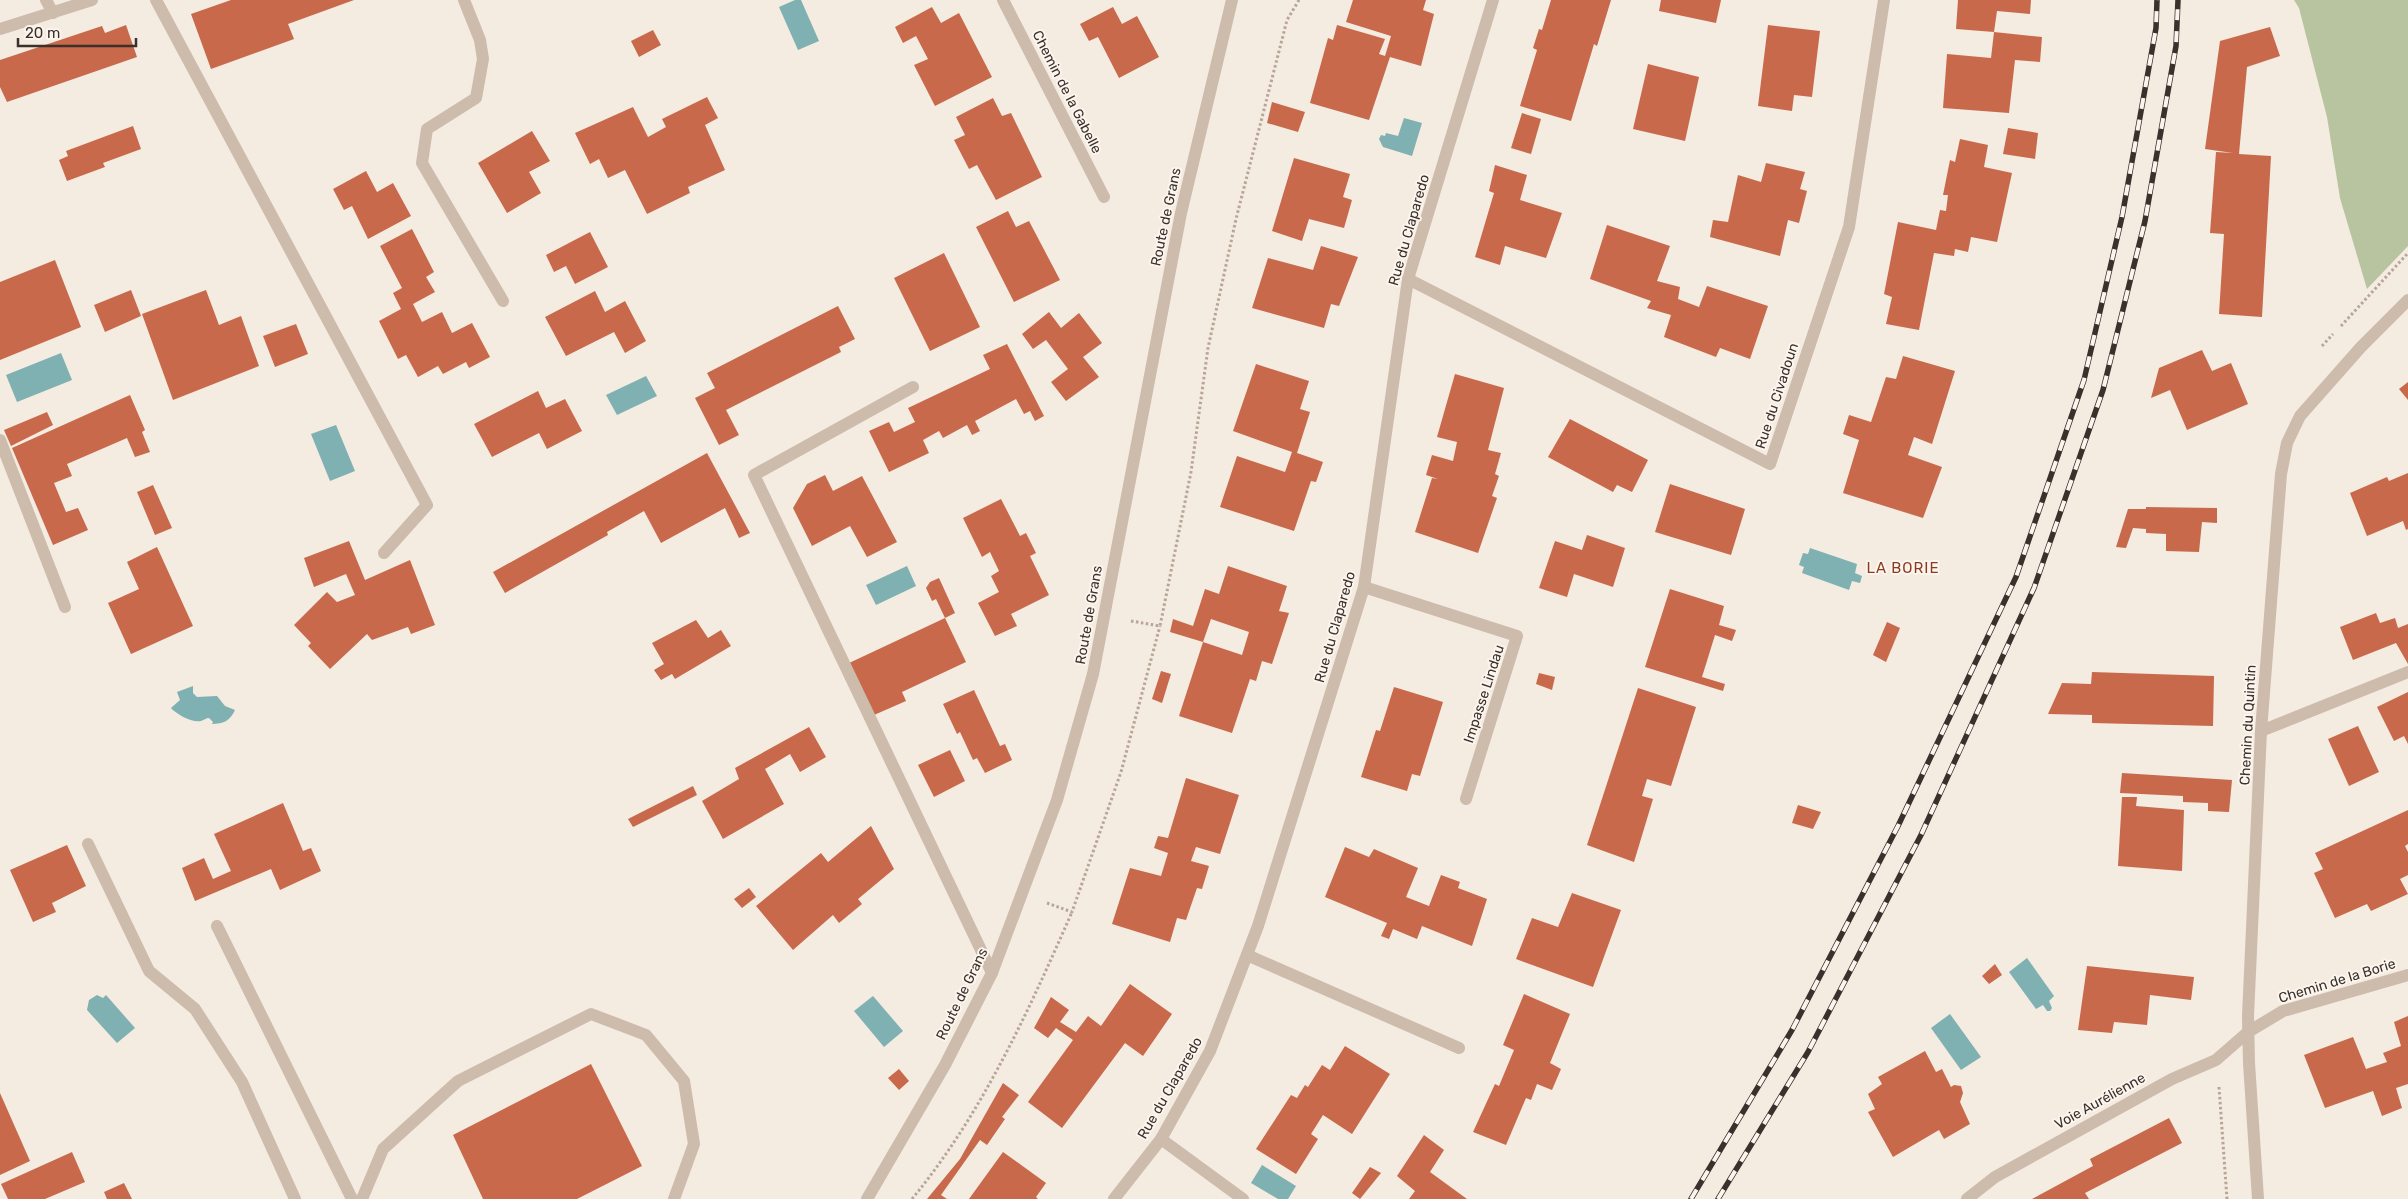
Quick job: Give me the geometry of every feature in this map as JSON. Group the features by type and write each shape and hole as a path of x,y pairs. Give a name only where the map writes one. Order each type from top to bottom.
{"street":[{"path":"46,0 53,13"},
{"path":"0,29 92,0"},
{"path":"156,0 427,505 384,553"},
{"path":"464,0 480,40 483,59 476,98 427,129 422,163 503,301"},
{"name":"Chemin de la Gabelle","path":"1003,0 1104,198"},
{"name":"Route de Grans","path":"868,1199 945,1065 992,973 1057,800 1093,674 1181,213 1232,0"},
{"name":"Rue du Claparedo","path":"1114,1199 1161,1138 1210,1051 1258,926 1364,587 1408,279 1493,0"},
{"name":"Rue du Civadoun","path":"1408,279 1770,464 1849,227 1884,0"},
{"name":"Chemin du Quintin","path":"2258,1199 2248,1032 2261,731 2281,474 2287,443 2300,416 2361,346 2408,300"},
{"path":"913,387 754,475 992,973"},
{"path":"0,440 65,607"},
{"name":"Impasse Lindau","path":"1364,587 1517,636 1466,799"},
{"path":"2261,731 2408,672"},
{"path":"88,844 150,971 195,1009 242,1082 295,1199"},
{"path":"217,926 352,1199"},
{"path":"1247,955 1458,1048"},
{"name":"Chemin de la Borie","path":"2248,1032 2283,1011 2408,975"},
{"path":"362,1199 383,1149 458,1081 591,1014 646,1035 684,1081 694,1144 674,1199"},
{"name":"Voie Aurélienne","path":"1967,1199 2003,1172 2172,1079 2216,1060 2248,1032"},
{"path":"1161,1138 1243,1199"}],"path":[{"path":"912,1199 957,1141 1028,1011 1072,912 1120,772 1160,626 1191,472 1208,348 1236,219 1287,20 1299,0"},
{"path":"1126,620 1160,626"},
{"path":"1022,894 1072,912"},
{"path":"2220,1098 2227,1199"}],"green space":[{"path":"2294,0 2408,0 2408,246 2367,289 2340,198 2327,117 2299,8"}],"water":[{"path":"795,0 801,0 819,41 798,50 779,7"},
{"path":"1404,118 1422,123 1412,156 1383,147 1379,139 1381,135 1385,136 1386,133 1398,136"},
{"path":"61,353 72,380 17,402 6,375"},
{"path":"646,376 657,396 617,415 606,395"},
{"path":"336,425 355,471 330,481 311,434"},
{"path":"1810,548 1857,564 1855,573 1862,576 1860,583 1852,581 1849,590 1802,573 1804,567 1799,565 1803,553 1808,554"},
{"path":"907,566 916,586 876,605 866,585"},
{"path":"193,686 193,693 197,697 217,696 225,706 235,710 231,717 223,722 212,724 213,722 209,718 193,721 184,718 173,710 171,708 180,700 177,692"},
{"path":"2027,958 2054,996 2049,1001 2052,1008 2050,1011 2047,1011 2043,1005 2036,1009 2009,972"},
{"path":"97,995 103,998 106,995 135,1028 117,1043 87,1010 89,1000"},
{"path":"873,996 903,1031 884,1047 854,1011"},
{"path":"1950,1014 1981,1057 1961,1070 1931,1028"},
{"path":"1262,1165 1296,1186 1288,1199 1278,1199 1251,1183"}],"building":[{"path":"231,0 354,0 288,24 294,39 211,69 191,14"},
{"path":"1353,0 1426,0 1423,10 1434,14 1421,66 1390,57 1369,120 1310,103 1328,38 1333,40 1337,25 1385,39 1379,54 1385,56 1391,36 1346,22"},
{"path":"1551,0 1611,0 1597,46 1594,44 1571,121 1520,106 1537,50 1533,48 1539,29 1542,30"},
{"path":"1661,0 1721,0 1716,23 1659,11"},
{"path":"1958,0 2031,0 2030,14 1997,11 1994,32 1956,29"},
{"path":"932,7 941,23 959,13 992,77 935,106 914,65 928,59 916,36 903,43 895,27"},
{"path":"1113,7 1122,24 1137,16 1159,57 1119,78 1098,37 1089,41 1080,24"},
{"path":"126,25 137,57 7,102 0,87 0,60 102,26 105,33"},
{"path":"1768,25 1820,31 1812,97 1794,95 1792,111 1758,106"},
{"path":"2270,27 2280,56 2247,67 2239,154 2271,156 2262,317 2219,314 2224,234 2210,233 2216,152 2233,153 2205,149 2220,41"},
{"path":"653,30 661,45 639,57 631,41"},
{"path":"1994,32 2042,37 2040,62 2015,60 2009,113 1943,108 1947,54 1991,58"},
{"path":"1648,64 1699,77 1685,141 1633,129"},
{"path":"707,97 718,118 705,125 725,170 688,187 690,193 647,214 625,170 608,178 599,159 590,164 575,133 633,107 648,137 666,127 662,119"},
{"path":"993,98 1002,116 1011,113 1042,177 996,200 977,165 969,169 954,140 965,135 956,117"},
{"path":"1272,102 1305,112 1298,132 1267,123"},
{"path":"1522,113 1541,119 1531,154 1511,148"},
{"path":"133,126 141,149 103,163 105,167 67,181 59,160 68,156 66,151"},
{"path":"2008,128 2038,133 2035,159 2003,154"},
{"path":"532,131 550,161 529,172 541,193 507,213 478,163"},
{"path":"1960,139 1988,145 1984,167 2012,173 1997,242 1971,237 1968,252 1955,249 1954,256 1934,253 1919,330 1886,324 1892,297 1884,294 1898,222 1936,230 1940,210 1946,211 1948,195 1943,195 1950,160 1955,162"},
{"path":"1294,158 1350,174 1343,197 1352,200 1344,228 1309,219 1302,241 1272,231"},
{"path":"1766,163 1805,172 1800,189 1807,191 1799,223 1788,220 1780,256 1710,237 1713,220 1728,222 1738,175 1761,182"},
{"path":"1495,165 1527,175 1520,200 1562,213 1546,258 1505,246 1500,265 1475,257 1494,193 1489,191"},
{"path":"366,171 377,192 393,183 411,216 368,239 352,206 344,210 333,189"},
{"path":"1008,211 1016,227 1029,221 1060,280 1014,302 976,227"},
{"path":"1607,225 1670,246 1657,281 1680,287 1678,299 1699,307 1707,286 1768,306 1750,359 1720,348 1716,357 1664,337 1671,315 1647,308 1651,301 1590,279"},
{"path":"412,229 434,272 426,277 435,292 413,304 422,322 442,312 452,333 472,323 490,357 469,368 466,362 443,374 438,366 418,377 406,355 398,359 379,321 401,309 393,293 402,288 380,246"},
{"path":"590,232 608,267 575,284 566,266 554,272 546,255"},
{"path":"1321,246 1358,257 1339,306 1331,304 1324,328 1252,308 1268,258 1313,270"},
{"path":"944,253 980,327 930,351 894,278"},
{"path":"55,260 81,327 0,360 0,282"},
{"path":"131,290 141,316 105,332 94,305"},
{"path":"206,290 219,325 241,316 259,366 173,400 142,314"},
{"path":"595,291 605,312 625,301 646,341 625,353 614,332 566,356 545,317"},
{"path":"838,306 855,339 839,347 841,352 726,410 739,435 719,445 695,398 715,388 707,373"},
{"path":"1049,312 1061,328 1079,313 1102,343 1083,357 1099,377 1066,401 1051,382 1068,369 1046,340 1033,349 1022,334"},
{"path":"296,324 308,354 275,367 263,336"},
{"path":"1007,344 1044,416 1035,421 1030,411 1024,414 1016,399 975,421 980,431 972,435 967,425 943,438 939,431 923,440 929,453 889,472 869,431 889,422 894,432 915,422 908,408 990,369 983,355"},
{"path":"2202,350 2212,371 2231,363 2248,404 2187,430 2170,390 2151,398 2159,368"},
{"path":"1903,356 1955,371 1932,444 1914,437 1908,455 1942,467 1923,518 1843,493 1859,440 1843,434 1849,415 1871,422 1886,377 1896,379"},
{"path":"1256,364 1309,381 1300,409 1310,412 1297,453 1323,462 1316,482 1311,481 1294,531 1220,507 1237,456 1285,472 1292,452 1233,431"},
{"path":"1455,374 1504,388 1488,450 1501,453 1495,474 1499,476 1492,496 1497,498 1478,553 1415,532 1432,478 1438,479 1426,475 1432,455 1453,461 1457,442 1437,437"},
{"path":"2408,382 2408,400 2399,389"},
{"path":"538,391 546,408 565,399 582,431 547,449 539,433 492,457 474,424"},
{"path":"130,395 145,430 142,432 150,452 135,457 127,438 67,464 72,476 54,483 66,512 78,508 88,530 53,545 12,448"},
{"path":"47,412 53,425 11,446 4,430"},
{"path":"1570,419 1648,460 1632,492 1617,485 1613,492 1548,457"},
{"path":"707,453 750,533 739,538 725,508 661,543 644,511 607,532 608,535 505,593 493,572"},
{"path":"2408,473 2408,529 2406,530 2403,521 2367,536 2350,493 2387,477 2389,481"},
{"path":"825,475 833,491 862,476 897,542 867,557 850,526 812,546 793,508 807,484"},
{"path":"1670,484 1745,509 1731,555 1655,532"},
{"path":"153,485 172,528 155,535 137,492"},
{"path":"1001,499 1020,536 1026,533 1036,553 1030,556 1049,595 1011,614 1017,626 995,636 978,603 999,592 991,576 999,571 990,552 982,557 963,518"},
{"path":"2146,507 2217,508 2217,523 2202,522 2199,552 2166,551 2166,534 2146,533 2146,529 2133,528 2126,548 2116,547 2128,509 2146,509"},
{"path":"1587,535 1625,548 1613,587 1574,574 1567,597 1539,588 1555,541 1582,550"},
{"path":"349,541 365,580 410,560 435,625 411,634 408,627 372,640 367,634 330,669 308,646 311,643 294,625 327,592 337,602 355,595 346,574 314,587 304,558"},
{"path":"157,547 193,626 131,654 108,603 139,589 127,562"},
{"path":"1228,566 1287,586 1279,611 1289,613 1272,664 1262,661 1256,681 1250,679 1232,733 1179,716 1203,642 1170,632 1173,619 1193,626 1205,589 1219,594","holes":["1211,619 1249,632 1242,655 1203,642"]},
{"path":"939,578 955,613 945,618 936,599 932,601 926,588 930,582"},
{"path":"1670,589 1724,606 1719,625 1736,630 1732,641 1715,635 1702,677 1725,684 1723,691 1645,667"},
{"path":"2376,613 2380,623 2395,618 2398,628 2408,624 2408,664 2396,643 2353,660 2340,627"},
{"path":"945,618 966,662 902,692 906,701 874,715 847,664"},
{"path":"696,620 708,638 721,630 731,646 675,679 672,674 661,680 654,670 664,664 652,643"},
{"path":"1887,622 1900,628 1886,662 1873,655"},
{"path":"1161,671 1171,674 1162,703 1152,699"},
{"path":"2092,672 2214,676 2213,726 2092,723 2092,715 2048,714 2062,683 2091,684"},
{"path":"1539,673 1555,677 1552,690 1536,684"},
{"path":"1394,687 1443,702 1420,776 1412,774 1407,791 1361,777 1376,730 1380,731"},
{"path":"1638,688 1696,707 1671,786 1647,779 1642,796 1653,799 1634,862 1587,845"},
{"path":"974,690 1000,746 1005,744 1012,760 985,773 977,758 973,760 960,732 957,734 943,704"},
{"path":"2408,692 2408,744 2404,736 2394,741 2377,707"},
{"path":"2358,726 2379,772 2349,786 2328,739"},
{"path":"809,727 826,757 800,772 790,754 765,769 784,804 723,839 702,801 739,779 735,768"},
{"path":"950,750 965,781 934,797 918,765"},
{"path":"2122,773 2232,780 2229,812 2208,811 2208,803 2183,802 2183,796 2120,793"},
{"path":"1186,778 1239,795 1220,854 1196,847 1191,861 1209,866 1202,889 1197,888 1186,920 1177,918 1170,942 1112,924 1130,868 1161,876 1168,853 1154,848 1158,836 1168,838"},
{"path":"693,786 697,795 633,827 628,819"},
{"path":"2122,797 2137,797 2136,806 2184,810 2182,871 2118,866"},
{"path":"283,803 303,851 311,848 321,871 280,890 271,869 195,901 182,868 204,858 213,879 231,871 214,834"},
{"path":"1798,805 1821,812 1813,829 1792,823"},
{"path":"2408,810 2408,844 2405,846 2408,852 2408,875 2400,879 2408,894 2371,911 2367,904 2335,918 2314,873 2323,869 2315,853"},
{"path":"871,826 894,869 858,899 862,904 839,923 833,915 793,950 756,906 821,853 828,862"},
{"path":"67,845 86,886 52,903 56,912 33,922 10,870"},
{"path":"1345,847 1369,857 1374,849 1418,868 1406,897 1429,906 1441,875 1460,882 1458,888 1487,899 1472,946 1422,926 1417,939 1393,929 1389,939 1381,936 1387,923 1325,897"},
{"path":"749,888 756,897 742,908 734,899"},
{"path":"1572,893 1621,910 1593,987 1516,959 1532,918 1558,927"},
{"path":"1995,964 2002,975 1989,984 1982,976"},
{"path":"2087,966 2194,977 2191,1000 2150,995 2147,1025 2114,1022 2112,1033 2078,1030"},
{"path":"1130,984 1172,1014 1143,1056 1125,1043 1062,1128 1028,1102 1073,1040 1056,1028 1048,1038 1034,1028 1051,997 1069,1010 1060,1022 1076,1032 1088,1016 1101,1026"},
{"path":"1524,994 1570,1014 1550,1063 1561,1069 1552,1090 1537,1084 1531,1100 1526,1098 1506,1145 1473,1132 1495,1084 1499,1086 1514,1050 1503,1045"},
{"path":"2408,1016 2408,1084 2396,1088 2402,1108 2382,1116 2373,1091 2325,1108 2304,1055 2353,1037 2366,1069 2387,1062 2383,1053 2401,1046 2394,1022"},
{"path":"1345,1046 1390,1074 1352,1134 1323,1115 1311,1134 1318,1139 1296,1174 1256,1149 1291,1095 1297,1098 1305,1085 1308,1087 1322,1065 1330,1070"},
{"path":"1925,1051 1936,1072 1942,1069 1951,1087 1954,1085 1961,1086 1963,1093 1960,1102 1970,1124 1944,1139 1939,1130 1893,1157 1868,1112 1875,1109 1868,1094 1882,1084 1878,1077"},
{"path":"591,1064 642,1166 577,1199 483,1199 453,1135"},
{"path":"899,1069 909,1081 899,1090 888,1078"},
{"path":"1003,1083 1019,1095 1002,1117 1005,1119 987,1145 980,1140 941,1195 947,1199 927,1199 960,1159"},
{"path":"0,1093 30,1161 0,1175"},
{"path":"2169,1118 2182,1143 2085,1193 2089,1199 2032,1199 2093,1166 2090,1159"},
{"path":"1424,1135 1444,1150 1430,1172 1467,1199 1409,1199 1415,1191 1397,1176"},
{"path":"72,1152 85,1182 45,1199 8,1199 1,1184"},
{"path":"1003,1152 1046,1183 1036,1197 1038,1199 969,1199"},
{"path":"1370,1167 1381,1173 1360,1199 1352,1193"},
{"path":"124,1183 132,1199 107,1199 104,1192"}],"railway":[{"path":"1691,1199 1792,1030 1898,826 2016,577 2084,380 2122,217 2156,28 2157,0"},
{"path":"1718,1199 1808,1052 1921,835 2034,588 2103,390 2145,221 2176,46 2178,0"}],"district":[{"name":"LA BORIE","path":"1903,568"}]}
